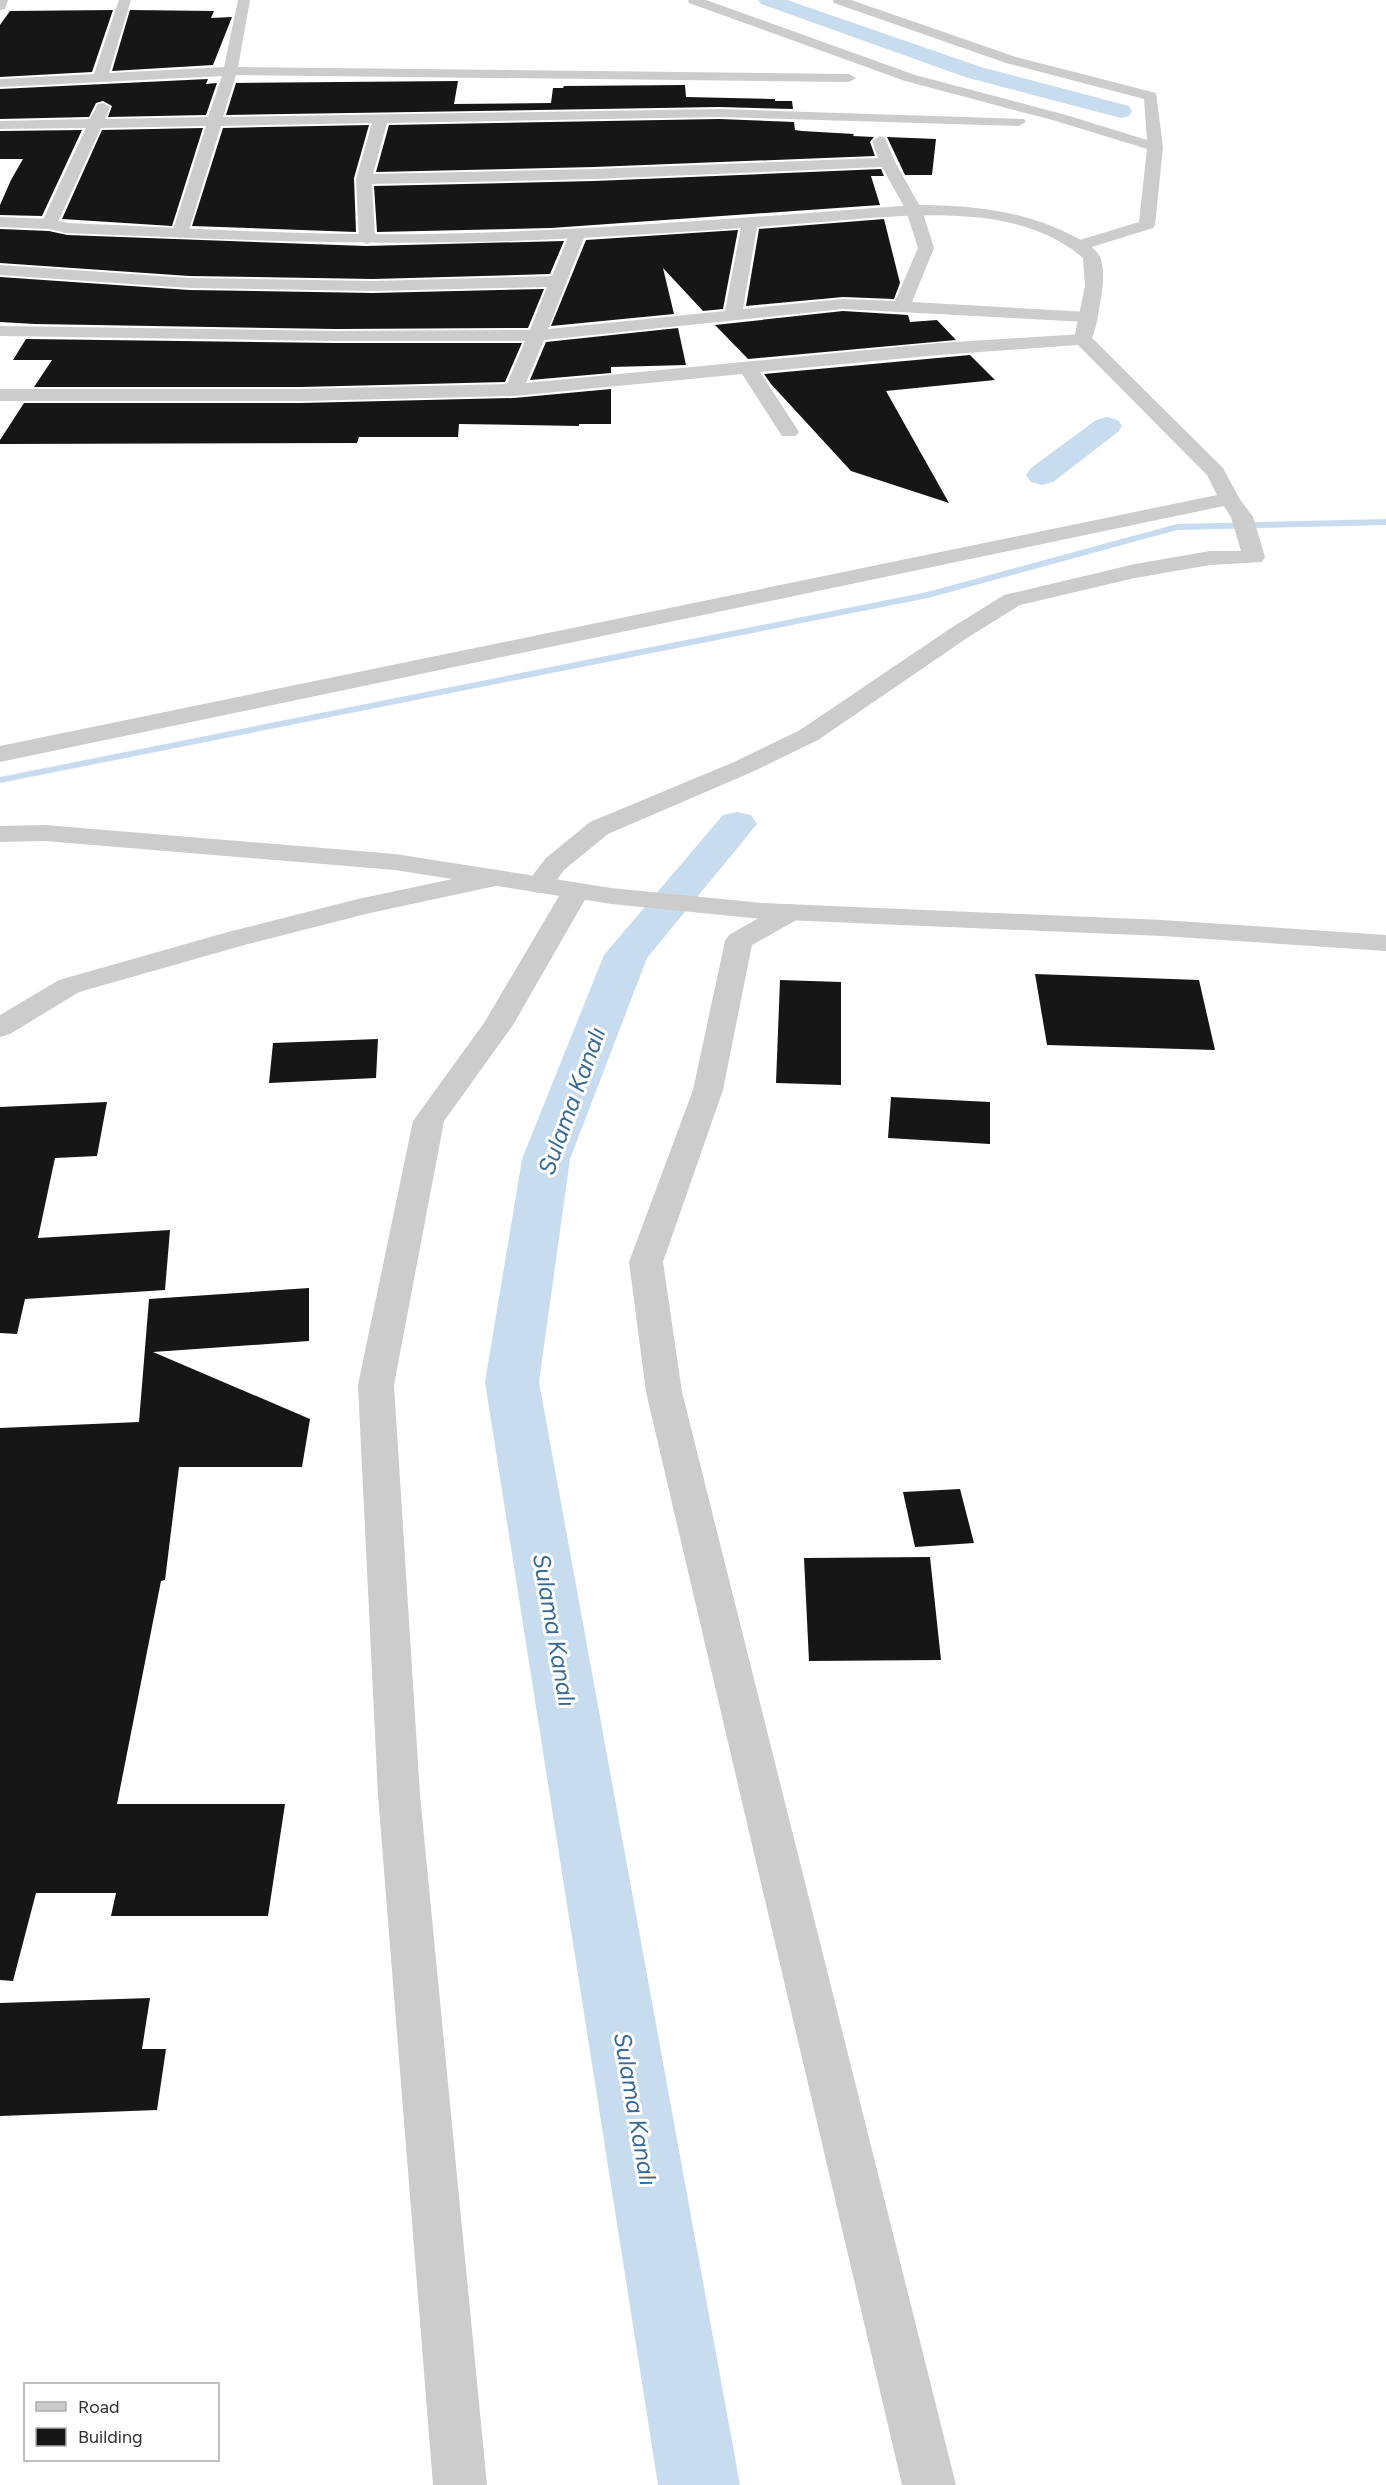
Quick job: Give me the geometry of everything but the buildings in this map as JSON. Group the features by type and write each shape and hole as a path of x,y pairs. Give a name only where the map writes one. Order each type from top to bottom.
{"street":[{"path":"0,6 2,0"},
{"path":"100,78 125,0"},
{"path":"180,233 230,71 244,0"},
{"path":"694,0 910,78 1061,118 1155,147"},
{"path":"839,0 1011,60 1151,96 1155,147 1147,225 1079,246"},
{"path":"0,83 230,71 849,78"},
{"path":"49,224 117,78"},
{"path":"11,95 23,82"},
{"path":"0,125 719,113 1019,122"},
{"path":"367,239 363,179 381,118"},
{"path":"873,119 887,162 914,210 926,248 901,307"},
{"path":"363,179 594,174 887,162"},
{"path":"0,222 49,224 68,228 180,233 431,239 578,233 914,210 966,210 1011,216 1049,228 1079,246 1091,257 1094,276 1083,339"},
{"path":"733,315 750,222"},
{"path":"52,243 68,228"},
{"path":"514,390 578,233"},
{"path":"22,272 37,257"},
{"path":"4,277 22,272 189,283 373,286 559,281"},
{"path":"0,331 336,336 538,335 843,304 1088,317"},
{"path":"0,395 301,395 514,390 939,349 1083,339 1216,472 1235,508 1254,557 1210,558 1136,571 1012,600 958,633 809,735 743,767 599,828 555,864 575,891"},
{"path":"749,369 789,432"},
{"path":"0,754 1235,508"},
{"path":"0,834 45,833 395,862 575,891 776,911 1162,928 1386,943"},
{"path":"0,1028 69,986 357,908 495,878"},
{"path":"460,2485 399,1795 376,1384 429,1121 498,1025 575,891"},
{"path":"776,911 739,941 708,1090 646,1262 664,1392 929,2485"}],"waterway":[{"path":"768,0 973,72 1121,111"},
{"path":"1042,475 1107,426"},
{"path":"0,780 928,595 1177,527 1386,522"},
{"name":"Sulama Kanalı","path":"699,2485 512,1382 546,1159 626,955 737,824"}]}
